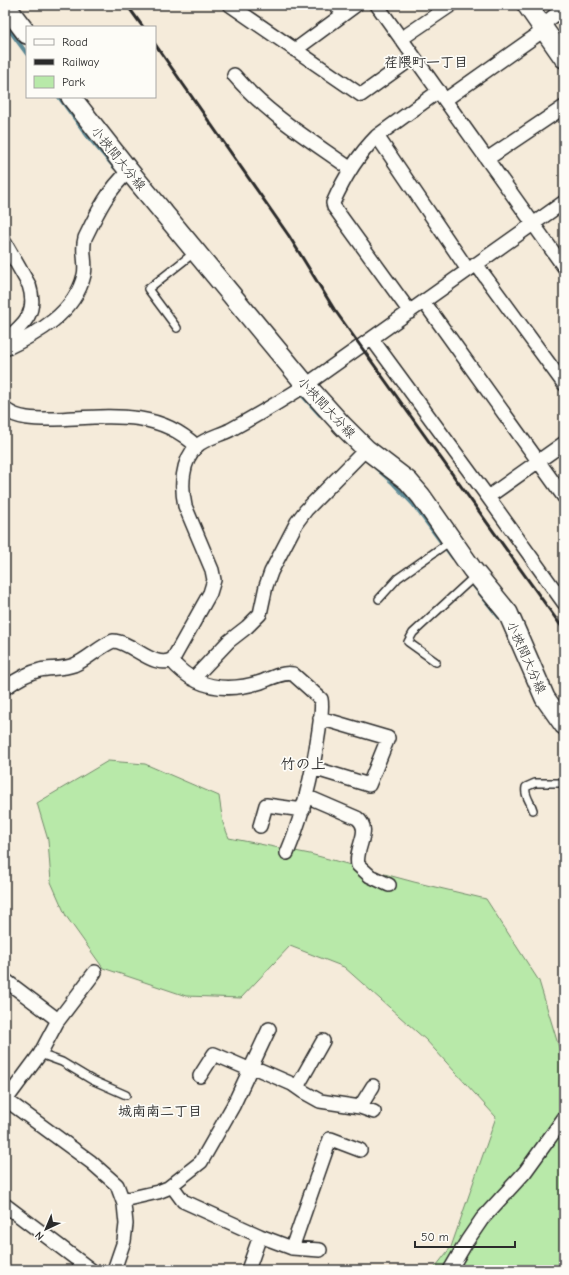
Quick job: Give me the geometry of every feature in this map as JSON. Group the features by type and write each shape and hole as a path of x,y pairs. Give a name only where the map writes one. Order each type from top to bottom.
{"main road":[{"path":"5,5 26,33"},
{"path":"527,5 564,58"},
{"name":"小挾間大分線","path":"72,98 129,172 306,385 336,419 366,449 404,478 414,488 476,574 508,614 545,698 564,725"}],"street":[{"path":"230,5 361,96 414,57"},
{"path":"295,50 340,9 356,5"},
{"path":"377,5 564,267"},
{"path":"401,39 452,5"},
{"path":"410,312 334,207 333,203 340,185 351,168 377,136 442,96 543,28 564,8"},
{"path":"234,75 247,91 268,111 351,168"},
{"path":"487,159 564,107"},
{"path":"377,136 472,267 564,384"},
{"path":"5,349 34,335 49,324 70,304 77,292 84,273 83,245 85,238 104,200 122,178 129,172"},
{"path":"5,688 22,676 40,670 72,666 113,641 121,642 154,659 166,662 171,660 175,656 207,599 214,580 212,570 183,499 185,466 196,446 204,441 220,435 262,412 306,385 564,202"},
{"path":"5,243 29,284 32,304 29,316 5,340"},
{"path":"424,302 564,497"},
{"path":"372,339 488,497 564,604"},
{"path":"5,409 16,416 37,419 117,417 143,419 156,422 178,431 185,435 196,446"},
{"path":"488,497 564,443"},
{"path":"193,679 229,641 247,627 260,614 266,586 271,572 297,522 306,510 366,449"},
{"path":"171,660 181,671 193,679 213,687 225,688 247,685 284,673 293,674 321,699 322,704 312,768 303,810 299,825 287,853"},
{"path":"312,768 368,785 388,738 320,718"},
{"path":"306,796 362,821 364,831 358,852 358,864 370,876 389,886"},
{"path":"260,826 266,805 303,810"},
{"path":"95,972 56,1022 40,1054 5,1099 117,1184 126,1211 126,1232 114,1270"},
{"path":"5,980 54,1017 56,1022"},
{"path":"123,1200 158,1192 172,1186 201,1162 233,1106 269,1029"},
{"path":"297,1087 323,1041"},
{"path":"200,1076 214,1054 297,1087 320,1101 360,1107 374,1112"},
{"path":"360,1107 373,1086"},
{"path":"450,1270 478,1225 525,1172 564,1118"},
{"path":"292,1248 330,1139 332,1138 360,1150"},
{"path":"172,1186 183,1201 260,1236 292,1248 320,1250"},
{"path":"5,1205 92,1270"},
{"path":"248,1270 260,1236"}],"lane":[{"path":"177,328 148,289 196,252"},
{"path":"379,599 398,578 452,540"},
{"path":"436,662 408,642 409,638 412,633 476,574"},
{"path":"533,810 531,803 526,796 526,787 535,783 564,783"},
{"path":"40,1054 66,1065 92,1080 126,1095"}],"green space":[{"path":"108,761 145,764 219,796 223,823 229,838 310,854 414,882 486,899 539,981 564,1064 564,1270 433,1270 451,1247 496,1117 426,1040 344,967 290,946 241,998 186,996 103,968 66,916 51,882 48,840 37,803"}],"waterway":[{"path":"5,24 26,53"},
{"path":"60,98 89,138 115,168"},
{"path":"299,392 320,415"},
{"path":"376,468 413,504 453,558"},
{"path":"474,586 502,621"}],"railway":[{"path":"127,5 142,26"},
{"path":"156,45 289,236 334,309 564,630"}],"district":[{"name":"荏隈町一丁目","path":"426,62"},
{"name":"竹の上","path":"303,764"},
{"name":"城南南二丁目","path":"160,1111"}]}
